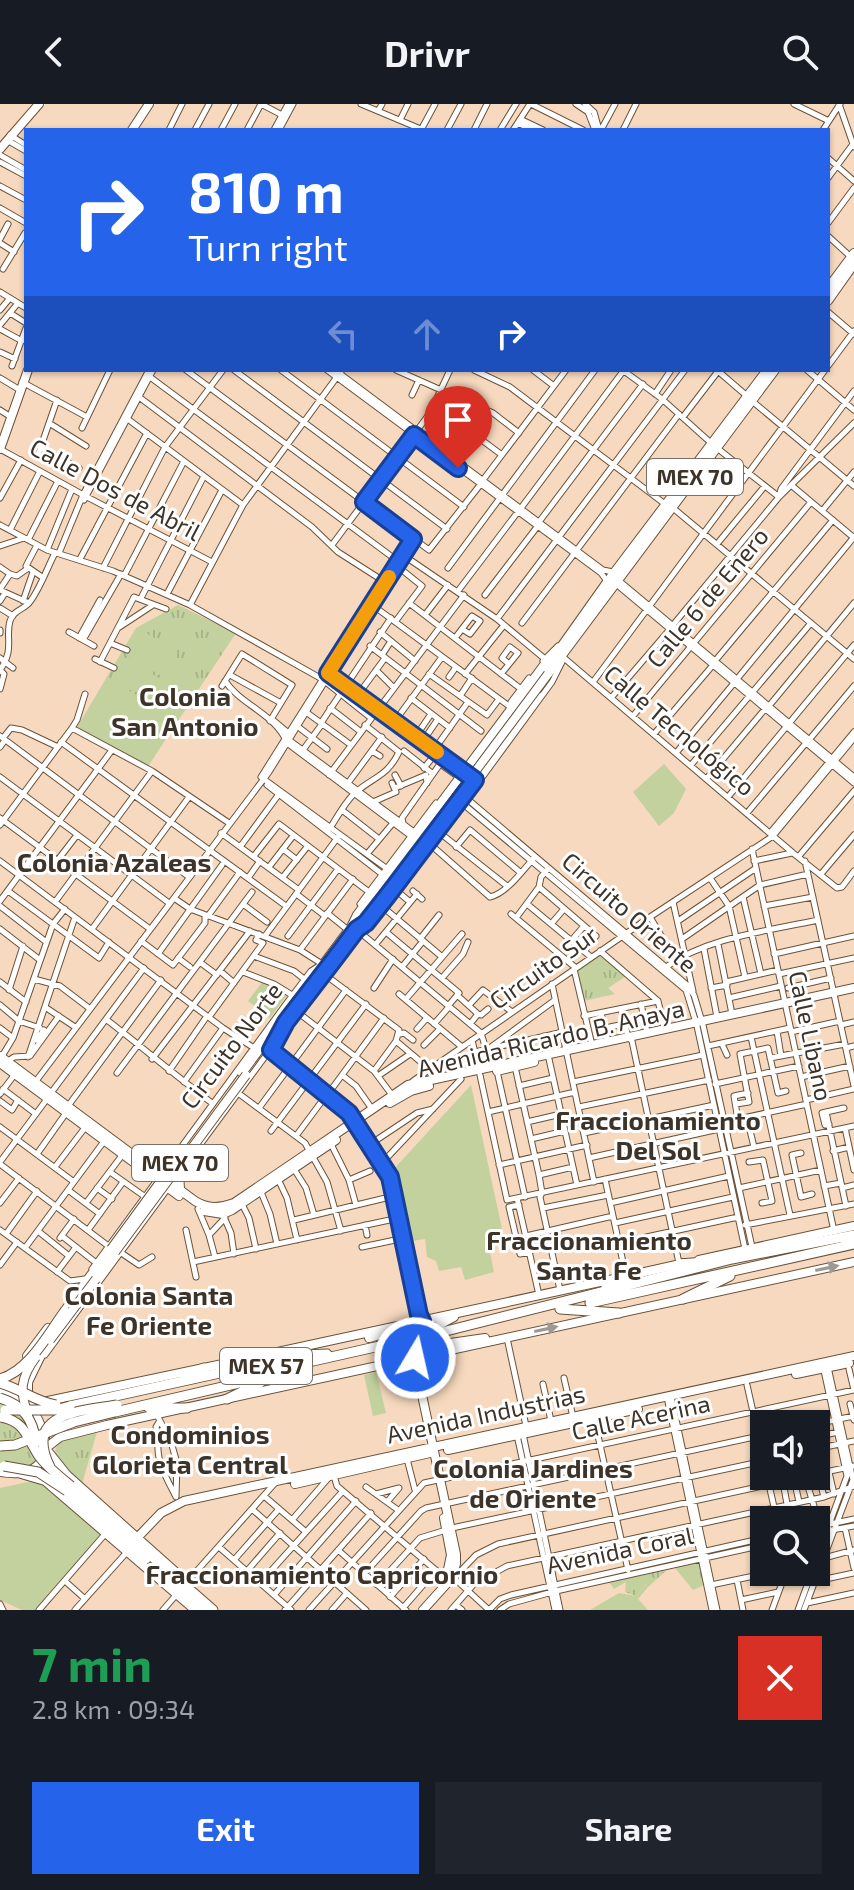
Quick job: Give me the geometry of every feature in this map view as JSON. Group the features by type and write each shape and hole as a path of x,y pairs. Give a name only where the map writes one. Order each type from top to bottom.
{"highway":[{"name":"MEX 57","path":"442,1334 732,1259 849,1240"},
{"name":"MEX 57","path":"57,1428 116,1408 133,1407 442,1334 742,1269 849,1240"},
{"path":"0,1384 27,1362 113,1252"},
{"path":"679,1264 732,1259"},
{"path":"683,1299 742,1269"},
{"path":"584,1298 640,1273"},
{"path":"560,1309 619,1313"},
{"name":"MEX 57","path":"1,1412 70,1406 238,1369 294,1364 385,1347"},
{"path":"254,1357 351,1352"},
{"path":"0,1384 18,1389 47,1404 157,1387 204,1368"},
{"path":"227,1399 279,1374"},
{"path":"50,1467 42,1446 44,1435 52,1422 73,1412 116,1408 232,1382 240,1383"},
{"path":"0,1398 19,1406 30,1419 63,1490 197,1610"},
{"path":"133,1407 187,1408"},
{"path":"1,1412 24,1429 43,1450"},
{"path":"0,1446 15,1445 57,1428"},
{"path":"0,1454 28,1445 57,1428"},
{"path":"1,1467 38,1472 160,1564 213,1610"},
{"path":"122,1540 136,1559"},
{"path":"160,1564 183,1579"}],"main road":[{"path":"5,146 38,104"},
{"path":"133,128 149,104"},
{"path":"830,286 853,258"},
{"path":"830,298 853,258"},
{"path":"1,445 26,372"},
{"name":"MEX 70","path":"750,398 766,372"},
{"name":"MEX 70","path":"29,1404 27,1390 32,1373 52,1333 323,968 378,901 549,675 613,579 750,398 773,372"},
{"path":"354,929 449,789 559,645 569,641"},
{"path":"354,929 366,923 477,782 549,675 564,658 569,641"},
{"path":"477,755 480,763 489,762"},
{"path":"442,802 449,804 453,810"},
{"name":"MEX 70","path":"244,1074 295,1011 323,968"},
{"name":"Avenida Ricardo B. Anaya","path":"203,1209 234,1203 411,1091 514,1064 854,990"},
{"name":"Avenida Ricardo B. Anaya","path":"566,1053 608,1041 630,1039 647,1032 785,1005"},
{"path":"6,1062 155,1180"},
{"path":"6,1062 36,1081 49,1096"},
{"name":"Avenida Ricardo B. Anaya","path":"224,1216 261,1192 277,1177 294,1169 312,1153 331,1144 372,1109 408,1085 497,1070 514,1064"},
{"path":"88,1124 167,1189 178,1192 203,1209 224,1216"},
{"path":"178,1192 179,1173"},
{"path":"29,1404 58,1401 854,1226"},
{"name":"MEX 70","path":"0,1384 13,1375 113,1252"},
{"path":"43,1450 56,1438 73,1433 158,1418 187,1408 374,1366 854,1262"},
{"path":"30,1419 21,1392 25,1374 93,1276"},
{"path":"466,1311 431,1328 427,1336 429,1341 437,1345 494,1336 505,1338"},
{"path":"420,1319 412,1359 456,1564 450,1578 424,1609"},
{"path":"318,1343 387,1334 402,1336 405,1349 374,1366"},
{"name":"Avenida Industrias","path":"331,1474 825,1365 852,1362"},
{"name":"Avenida Industrias","path":"140,1539 166,1515 181,1508 432,1454 522,1432 551,1421 747,1385 825,1365"},
{"path":"32,1373 32,1389 36,1394 58,1401"},
{"path":"0,1384 29,1404 42,1427 43,1450 38,1466 21,1474"},
{"path":"58,1401 52,1406 53,1418 63,1431 73,1433"},
{"path":"43,1450 219,1610"},
{"path":"1,1467 63,1490 127,1552 197,1610"},
{"path":"63,1490 59,1478 67,1475"},
{"name":"Avenida Industrias","path":"140,1539 161,1513 177,1500 274,1487"},
{"path":"206,1502 217,1494"}],"street":[{"path":"170,128 182,104"},
{"path":"196,128 209,104"},
{"path":"222,128 235,104"},
{"path":"248,128 260,104 282,115"},
{"path":"278,128 290,104"},
{"path":"278,128 290,104"},
{"path":"361,104 418,128"},
{"path":"378,111 382,104"},
{"path":"400,120 408,104"},
{"path":"423,128 435,104"},
{"path":"448,128 461,104"},
{"path":"475,128 487,104"},
{"path":"501,128 516,104"},
{"path":"514,128 531,104 579,128"},
{"path":"576,104 588,112 598,128"},
{"path":"585,104 593,107 598,128"},
{"path":"600,128 615,104"},
{"path":"624,128 636,104"},
{"path":"794,104 829,121"},
{"path":"824,128 839,104"},
{"path":"830,175 854,145 839,104"},
{"path":"519,121 529,128"},
{"path":"519,121 538,128"},
{"path":"5,146 24,170"},
{"path":"830,160 854,181"},
{"path":"0,186 24,199"},
{"path":"830,220 854,188"},
{"path":"0,208 24,222"},
{"path":"8,224 0,241 14,252"},
{"path":"3,269 24,235"},
{"path":"830,238 853,258"},
{"path":"0,292 24,307"},
{"path":"0,310 10,298"},
{"path":"18,303 0,327 22,341"},
{"path":"10,313 24,324"},
{"path":"830,314 853,333 830,363"},
{"path":"12,366 24,334"},
{"path":"0,352 15,359"},
{"path":"82,428 109,372"},
{"path":"126,418 151,372"},
{"path":"151,372 194,410 348,524 422,586 380,632 330,708 315,740 303,750"},
{"path":"0,689 4,674 0,670 10,641 10,621 57,553 151,372"},
{"path":"189,372 429,550 564,372"},
{"path":"103,568 165,447 222,372"},
{"path":"237,372 447,529"},
{"path":"284,372 464,507"},
{"path":"401,372 493,413 519,433"},
{"path":"332,545 430,413 449,372"},
{"path":"478,372 510,387 669,506 854,659"},
{"path":"536,372 554,386"},
{"path":"448,568 594,372"},
{"path":"330,773 427,646 519,511 623,372"},
{"path":"627,372 779,497"},
{"path":"655,394 670,372"},
{"path":"497,619 683,372"},
{"path":"522,623 716,372"},
{"path":"720,372 854,486"},
{"path":"809,372 854,410"},
{"path":"593,682 823,372"},
{"path":"190,605 243,505 339,373 519,511 603,570 854,783"},
{"path":"0,378 57,400 87,417"},
{"path":"412,395 419,380"},
{"path":"485,595 643,384"},
{"path":"779,497 781,489 854,391"},
{"path":"139,397 256,485 338,552 385,582"},
{"path":"38,455 57,400"},
{"path":"0,410 11,417"},
{"path":"430,413 471,432 502,455"},
{"path":"126,418 243,505"},
{"path":"49,423 86,446"},
{"path":"611,698 779,497 853,426"},
{"path":"80,559 147,433"},
{"name":"Calle Dos de Abril","path":"1,445 84,498 212,562"},
{"path":"40,448 79,468"},
{"path":"0,498 21,460"},
{"path":"81,639 117,575 149,529 184,461"},
{"path":"10,530 40,471"},
{"path":"822,511 854,472"},
{"path":"143,599 204,476"},
{"path":"0,546 26,539 58,481"},
{"path":"676,753 854,537 791,485"},
{"path":"717,544 764,487"},
{"path":"47,550 72,489"},
{"path":"167,594 222,490"},
{"name":"Calle 6 de Enero","path":"633,716 811,502"},
{"path":"654,734 833,520"},
{"path":"0,525 47,550 80,559 167,594 345,684 461,773"},
{"path":"36,1081 261,780 413,539"},
{"path":"37,545 25,564 30,571 42,577"},
{"path":"576,552 613,579"},
{"path":"403,555 497,619 545,659"},
{"path":"0,567 17,576 30,571"},
{"path":"26,602 30,571"},
{"path":"0,601 10,574"},
{"path":"425,615 448,585"},
{"path":"2,591 26,602"},
{"path":"114,668 98,660 134,597 166,609"},
{"path":"409,603 521,689"},
{"path":"707,778 854,603"},
{"path":"371,604 509,706"},
{"path":"118,628 154,605"},
{"path":"0,608 13,616"},
{"path":"125,615 130,620"},
{"path":"691,765 811,623"},
{"path":"465,674 504,625"},
{"path":"455,638 462,629"},
{"path":"69,632 94,646"},
{"path":"380,632 415,661"},
{"path":"352,703 376,670 391,641"},
{"path":"110,643 127,650"},
{"path":"461,773 521,689 559,645"},
{"path":"728,797 854,645"},
{"path":"370,646 481,731"},
{"path":"270,720 292,685 245,655 240,657 224,684 270,720 287,739 393,823 412,834"},
{"path":"395,721 442,657"},
{"name":"Calle Tecnológico","path":"564,658 707,778 770,836 840,888 854,871"},
{"path":"3,660 13,668"},
{"path":"501,674 509,664"},
{"path":"449,677 456,667"},
{"path":"376,670 394,688"},
{"path":"230,674 281,703"},
{"path":"429,674 487,715 499,699"},
{"path":"326,677 340,694 371,718"},
{"path":"460,696 472,678"},
{"path":"747,813 854,686"},
{"path":"480,699 486,689"},
{"path":"85,694 72,728 1,821 150,929"},
{"path":"287,739 314,696"},
{"path":"411,698 450,728"},
{"path":"424,768 468,702"},
{"path":"330,708 361,732"},
{"path":"306,712 351,745"},
{"path":"415,736 431,714"},
{"path":"422,741 438,719"},
{"path":"0,723 8,730"},
{"path":"365,725 433,774"},
{"path":"402,823 402,818 440,764 477,782 518,725"},
{"path":"297,726 327,749"},
{"path":"0,747 11,728 60,744 98,768 286,906"},
{"path":"72,728 152,771 229,823"},
{"path":"832,762 854,732"},
{"path":"348,783 382,737"},
{"path":"3,738 189,877"},
{"path":"832,762 854,738"},
{"path":"287,739 402,823 412,834"},
{"path":"315,740 318,761"},
{"path":"45,941 0,904 112,750"},
{"path":"372,751 380,756"},
{"path":"329,829 356,792 389,770 402,752"},
{"path":"832,762 854,777"},
{"name":"Circuito Sur","path":"408,1085 770,836 832,762"},
{"path":"55,902 152,771"},
{"path":"395,775 396,788"},
{"path":"373,802 426,775 427,784"},
{"path":"0,777 131,875 172,901 300,950 346,990 396,1027 400,1034"},
{"path":"261,780 384,871"},
{"path":"261,780 300,807"},
{"path":"366,923 378,901 384,871 449,789"},
{"name":"Circuito Oriente","path":"449,789 679,981"},
{"path":"678,921 755,865 796,855 854,791"},
{"path":"240,847 279,794"},
{"path":"92,929 189,797"},
{"path":"354,929 378,901 397,891 463,800"},
{"path":"342,810 379,839"},
{"path":"367,854 393,823"},
{"path":"248,878 279,824 353,879 441,956"},
{"path":"456,847 470,830 521,873"},
{"path":"221,833 283,877 311,905 354,929 393,959 481,1033 487,1049"},
{"path":"440,833 507,886"},
{"path":"57,861 77,835"},
{"path":"821,874 854,835"},
{"path":"269,867 293,836"},
{"path":"338,836 367,854 384,871"},
{"path":"169,1071 263,943 256,940 299,893 338,836"},
{"path":"431,845 488,896 495,897 534,858"},
{"path":"283,877 307,846"},
{"path":"283,849 297,860"},
{"name":"Calle Libano","path":"752,849 778,972 785,987 785,1005 834,1231"},
{"path":"0,861 254,1048"},
{"path":"725,1122 854,1088 805,861"},
{"path":"158,954 222,865"},
{"path":"288,936 338,869"},
{"path":"547,870 527,904 513,916 575,968 592,1045"},
{"path":"141,941 173,965 240,872"},
{"path":"682,939 760,885 808,874"},
{"path":"710,878 729,906 745,977"},
{"path":"300,950 353,879"},
{"path":"539,887 596,936 584,951"},
{"path":"8,891 99,958 109,942"},
{"path":"397,891 410,902"},
{"path":"117,1073 252,892"},
{"path":"375,945 417,895"},
{"path":"743,897 761,974"},
{"path":"764,906 813,897"},
{"path":"673,902 692,997"},
{"path":"243,904 267,922"},
{"path":"527,904 591,957"},
{"path":"36,1114 2,1092 6,1062 45,941 65,909"},
{"path":"551,924 564,909"},
{"path":"402,967 439,915"},
{"path":"650,917 669,949"},
{"path":"37,1041 44,1029 45,1007 74,920"},
{"path":"666,967 685,953 818,920"},
{"path":"571,941 584,926"},
{"path":"1,931 40,960"},
{"path":"152,1059 250,931"},
{"path":"386,932 442,978 478,1014"},
{"path":"406,999 462,934"},
{"name":"Circuito Oriente","path":"624,935 666,967 692,997 708,1046 714,1105 739,1188 749,1249"},
{"path":"774,954 854,936"},
{"path":"442,978 463,954 468,942"},
{"path":"718,944 732,1014"},
{"path":"9,990 23,946"},
{"path":"704,949 717,1017"},
{"path":"600,951 658,1001 665,1029"},
{"path":"254,956 294,971 304,979"},
{"path":"178,958 190,967"},
{"path":"711,988 745,977 854,958"},
{"path":"374,988 393,959"},
{"path":"201,963 234,983"},
{"path":"144,968 1,1159 19,1178 113,1252 136,1265 152,1257"},
{"name":"Circuito Norte","path":"113,1252 144,1196 166,1165 304,979 314,968 323,968"},
{"path":"243,972 292,995"},
{"path":"729,998 831,978"},
{"path":"34,979 62,988 89,1008"},
{"path":"36,1154 161,980"},
{"path":"0,982 26,1002"},
{"path":"552,984 594,1182"},
{"path":"259,1108 346,990"},
{"path":"469,1005 483,990 512,1012"},
{"path":"399,994 462,1047"},
{"path":"434,1024 458,994"},
{"name":"Circuito Sur","path":"487,1049 555,1000"},
{"path":"584,1016 658,1001"},
{"path":"271,1131 366,1004"},
{"path":"641,1004 647,1032"},
{"path":"0,1005 19,1021 44,1029"},
{"path":"45,1007 75,1027"},
{"path":"470,1024 478,1014 488,1009"},
{"path":"621,1009 644,1094 679,1264"},
{"path":"295,1011 376,1074 392,1095"},
{"path":"601,1013 608,1041"},
{"path":"6,1062 28,1057 44,1029 59,1016"},
{"path":"296,1136 384,1018"},
{"path":"417,1029 427,1018"},
{"path":"107,1020 152,1059 212,1103"},
{"path":"605,1028 644,1020"},
{"name":"Circuito Norte","path":"93,1276 95,1262 113,1252 167,1189 270,1052 286,1022"},
{"path":"708,1046 777,1031 854,1022"},
{"name":"Circuito Oriente","path":"700,1023 703,1055 725,1122 733,1197 738,1217 744,1226"},
{"path":"0,1028 13,1038"},
{"path":"184,1082 223,1028"},
{"path":"424,1045 440,1029"},
{"path":"777,1031 773,1072 782,1092"},
{"path":"475,1052 563,1032"},
{"path":"400,1034 404,1033 413,1040"},
{"path":"376,1074 400,1034"},
{"path":"544,1036 577,1185"},
{"path":"751,1037 790,1215"},
{"path":"472,1040 520,1254 530,1252"},
{"path":"396,1041 440,1078"},
{"path":"510,1044 560,1290"},
{"path":"722,1044 727,1055"},
{"path":"730,1063 754,1050 796,1054 854,1046"},
{"path":"270,1052 349,1113 380,1165 394,1197 420,1319"},
{"path":"376,1074 410,1054"},
{"path":"573,1082 703,1055"},
{"path":"736,1104 749,1102 740,1057"},
{"path":"579,1107 799,1066"},
{"path":"801,1077 851,1069"},
{"path":"497,1070 525,1197"},
{"path":"342,1075 356,1086 372,1109"},
{"path":"519,1086 553,1078"},
{"path":"380,1165 461,1079"},
{"path":"488,1112 575,1092"},
{"path":"238,1093 296,1136 312,1153 327,1182 341,1231"},
{"path":"738,1120 734,1096 748,1093"},
{"path":"0,1101 12,1110 18,1100"},
{"path":"584,1133 714,1105"},
{"path":"844,1108 822,1113 825,1125 854,1126"},
{"path":"368,1146 417,1113 434,1109"},
{"path":"526,1122 561,1114"},
{"path":"747,1118 754,1147"},
{"path":"55,1167 88,1124"},
{"path":"0,1127 74,1182"},
{"path":"508,1204 542,1193 813,1134 830,1127"},
{"path":"830,1127 846,1206"},
{"path":"845,1128 854,1170"},
{"path":"589,1158 719,1129"},
{"path":"530,1139 565,1131"},
{"path":"25,1248 105,1140"},
{"path":"331,1144 349,1180 356,1205"},
{"path":"499,1165 587,1145"},
{"path":"833,1151 849,1147"},
{"path":"86,1203 123,1154"},
{"path":"797,1154 795,1176 801,1197 812,1194"},
{"path":"751,1162 763,1160 772,1201 762,1203"},
{"path":"166,1165 170,1171 179,1173"},
{"path":"539,1175 573,1167"},
{"path":"294,1169 306,1188 314,1215"},
{"path":"739,1188 821,1170"},
{"path":"349,1180 370,1171"},
{"path":"110,1172 144,1196"},
{"path":"610,1203 729,1176"},
{"path":"277,1177 294,1220 297,1240"},
{"path":"0,1203 19,1178"},
{"path":"605,1179 626,1276"},
{"path":"88,1230 123,1182"},
{"path":"824,1186 854,1185"},
{"path":"97,1188 112,1199"},
{"path":"68,1190 100,1214"},
{"path":"37,1191 3,1232 74,1282 93,1276"},
{"path":"261,1192 277,1244"},
{"path":"543,1208 608,1195"},
{"path":"294,1220 394,1197"},
{"path":"615,1223 733,1197"},
{"path":"518,1201 539,1295"},
{"path":"242,1204 249,1218 256,1249"},
{"path":"744,1226 854,1204"},
{"path":"203,1209 215,1258"},
{"path":"209,1235 224,1216 231,1233 234,1254"},
{"path":"526,1236 613,1216"},
{"path":"619,1243 738,1217"},
{"path":"193,1262 398,1218"},
{"path":"398,1218 400,1239 406,1254"},
{"path":"55,1244 74,1219"},
{"path":"365,1225 367,1235"},
{"path":"186,1230 196,1277"},
{"path":"38,1231 69,1256"},
{"path":"62,1236 95,1262"},
{"path":"362,1247 400,1239"},
{"path":"0,1265 3,1256 17,1242"},
{"path":"57,1272 76,1247"},
{"path":"505,1338 526,1461 558,1610"},
{"path":"852,1362 854,1390"},
{"path":"825,1365 853,1475 853,1486 830,1532"},
{"path":"564,1378 573,1417"},
{"path":"543,1384 551,1421"},
{"path":"747,1385 753,1410"},
{"name":"Calle Acerina","path":"762,1410 854,1390"},
{"path":"669,1399 715,1610"},
{"path":"830,1421 854,1417 850,1404"},
{"name":"Calle Acerina","path":"415,1490 424,1483 750,1413"},
{"path":"158,1418 177,1463 174,1484 177,1500"},
{"path":"158,1418 157,1447 166,1478 174,1484"},
{"path":"594,1418 629,1572"},
{"path":"838,1419 838,1432 843,1444"},
{"path":"830,1434 838,1432"},
{"path":"159,1438 167,1437"},
{"path":"364,1574 421,1511 750,1438"},
{"path":"830,1446 854,1441"},
{"path":"309,1610 415,1490 407,1459"},
{"path":"377,1585 425,1535 750,1464"},
{"path":"830,1471 850,1467"},
{"path":"830,1538 850,1467"},
{"path":"292,1520 331,1474 337,1486 436,1570 468,1591 489,1610"},
{"path":"830,1475 834,1494"},
{"path":"376,1494 398,1485 387,1502"},
{"path":"778,1506 842,1492 853,1486"},
{"path":"183,1579 219,1547 274,1487"},
{"path":"274,1487 279,1509 306,1532"},
{"path":"366,1487 398,1510"},
{"path":"450,1578 487,1549 542,1534 750,1489"},
{"path":"784,1490 787,1504"},
{"path":"797,1490 799,1502"},
{"path":"809,1490 814,1506"},
{"path":"821,1490 823,1504"},
{"path":"260,1583 343,1491"},
{"path":"274,1595 356,1501"},
{"path":"845,1504 854,1502"},
{"path":"252,1509 366,1610"},
{"path":"234,1560 279,1509"},
{"path":"462,1610 454,1607 468,1591 482,1578 507,1566 750,1512"},
{"path":"219,1547 288,1609 371,1513"},
{"path":"830,1527 854,1519"},
{"path":"830,1526 854,1526"},
{"path":"830,1577 854,1571 845,1528"},
{"path":"39,1610 105,1532"},
{"path":"247,1571 280,1533"},
{"name":"Avenida Coral","path":"703,1556 750,1542"},
{"name":"Avenida Coral","path":"489,1610 500,1599 552,1584 587,1580 750,1548"},
{"path":"338,1550 404,1609 436,1570"},
{"path":"830,1556 852,1551"},
{"path":"75,1610 127,1552"},
{"path":"390,1597 424,1559"},
{"path":"709,1586 750,1577"},
{"name":"Avenida Coral","path":"500,1610 509,1604 587,1580"},
{"path":"737,1580 743,1610"},
{"path":"64,1581 85,1599"},
{"path":"772,1610 781,1586"},
{"path":"801,1610 808,1586"},
{"path":"801,1610 813,1586"},
{"path":"741,1600 779,1591"},
{"path":"332,1610 347,1593"},
{"path":"807,1603 854,1593"},
{"path":"163,1610 177,1594"},
{"path":"0,1604 3,1610"},
{"path":"355,1610 360,1604"}],"green space":[{"path":"178,605 236,633 148,766 76,729 136,628"},
{"path":"143,631 178,652 163,677 127,656"},
{"path":"126,659 161,679 149,699 114,678"},
{"path":"177,676 198,690 148,766 79,727 110,680 156,706"},
{"path":"664,764 686,789 674,813 659,826 633,792"},
{"path":"599,954 626,976 608,988 615,994 584,1001 577,970"},
{"path":"263,981 287,995 270,1018 248,1001"},
{"path":"471,1085 502,1229 486,1233 494,1272 465,1280 461,1267 439,1271 436,1261 427,1257 425,1239 412,1241 393,1170"},
{"path":"376,1372 386,1413 373,1416 364,1375"},
{"path":"0,1393 8,1395 38,1430 40,1458 28,1469 0,1467"},
{"path":"97,1432 82,1484 56,1460 54,1453 60,1440"},
{"path":"33,1481 42,1484 103,1535 36,1610 22,1610 0,1600 0,1488"},
{"path":"699,1562 704,1585 693,1590 675,1568"},
{"path":"667,1570 648,1587 646,1584 636,1596 625,1592 626,1582 614,1589 609,1582"},
{"path":"646,1584 648,1587 638,1599 648,1610 590,1610 619,1593 636,1596"}],"slow traffic":[{"path":"389,577 328,673 437,752"}],"district":[{"name":"Colonia San Antonio","path":"185,712"},
{"name":"Colonia Azaleas","path":"114,863"},
{"name":"Fraccionamiento Del Sol","path":"658,1136"},
{"name":"Fraccionamiento Santa Fe","path":"589,1256"},
{"name":"Colonia Santa Fe Oriente","path":"149,1311"},
{"name":"Condominios Glorieta Central","path":"190,1450"},
{"name":"Colonia Jardines de Oriente","path":"533,1484"},
{"name":"Fraccionamiento Capricornio","path":"322,1575"}],"route":[{"path":"415,1358 422,1321 390,1177 349,1113 271,1050 286,1022 475,780 328,673 413,539 364,502 414,435 458,468"}]}
